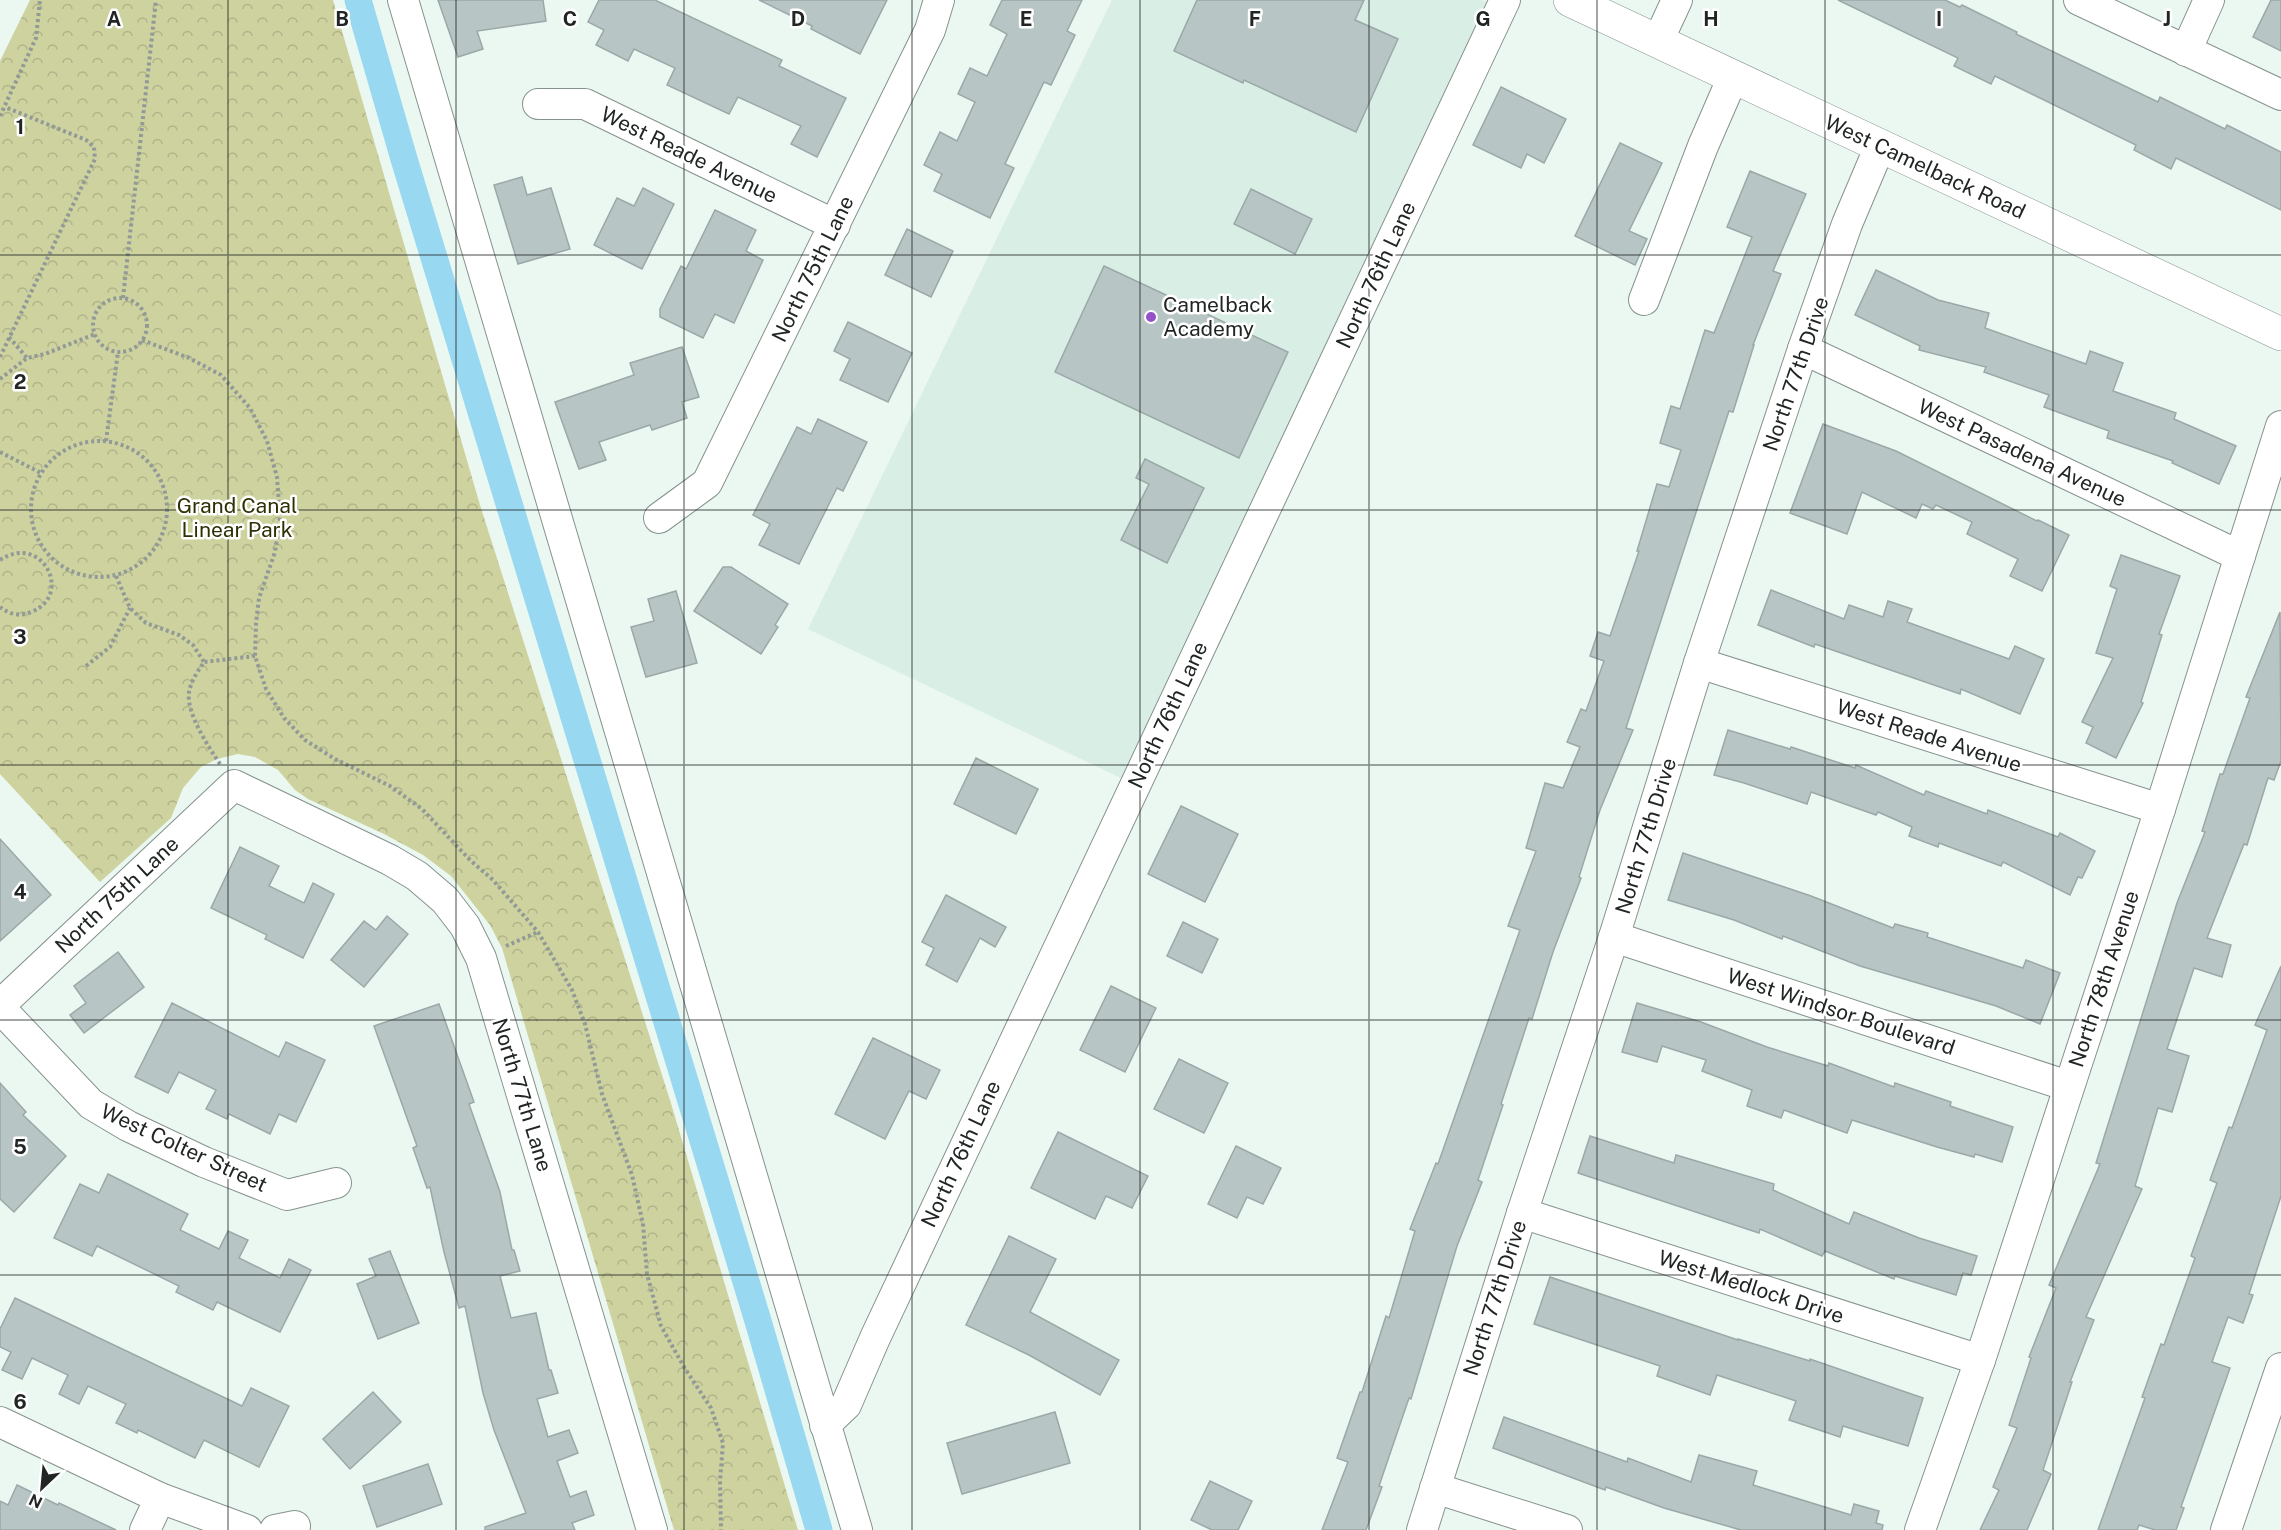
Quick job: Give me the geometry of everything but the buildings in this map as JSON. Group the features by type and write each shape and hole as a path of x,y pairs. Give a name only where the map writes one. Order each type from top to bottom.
{"main road":[{"name":"West Camelback Road","path":"1570,0 2281,334"}],"street":[{"path":"403,0 835,1416 857,1530"},
{"name":"North 75th Lane","path":"659,518 707,483 930,30 939,0"},
{"name":"North 76th Lane","path":"835,1416 870,1347 1505,0"},
{"path":"1658,41 1677,0"},
{"path":"2079,0 2281,95"},
{"path":"2187,51 2209,0"},
{"path":"1644,300 1703,146 1733,77"},
{"name":"West Reade Avenue","path":"538,104 585,104 835,225"},
{"name":"North 77th Drive","path":"1422,1530 1522,1213 1614,937 1699,663 1803,349 1847,224 1880,146"},
{"name":"West Pasadena Avenue","path":"1803,349 2240,556"},
{"name":"North 78th Avenue","path":"1920,1530 1980,1360 2160,809 2281,426"},
{"name":"West Reade Avenue","path":"1699,663 2160,809"},
{"name":"North 75th Lane","path":"0,1006 234,785"},
{"name":"North 77th Lane","path":"234,785 390,860 417,876 445,900 465,926 481,958 652,1530"},
{"name":"West Windsor Boulevard","path":"1614,937 2068,1086"},
{"name":"West Colter Street","path":"0,1006 91,1104 128,1126 204,1162 287,1195 336,1183"},
{"name":"West Medlock Drive","path":"1522,1213 1980,1360"},
{"path":"2226,1530 2281,1368"},
{"path":"0,1422 160,1498 248,1530"},
{"path":"1436,1488 1567,1530"},
{"path":"145,1530 160,1498"}],"path":[{"path":"0,116 36,38 40,0"},
{"path":"123,298 156,0"},
{"path":"0,357 95,159 94,147 86,140 5,107"},
{"path":"123,298 139,307 147,323 146,332 135,347 118,352 104,346 94,334 93,325 99,308 114,299 123,298"},
{"path":"0,379 27,358 45,354 94,334"},
{"path":"9,337 27,358"},
{"path":"106,441 118,352"},
{"path":"93,441 106,441 134,450 151,465 161,481 167,501 164,529 158,544 147,557 116,576 98,577 77,573 59,564 47,553 37,538 30,511 31,498 41,473 53,459 69,448 93,441"},
{"path":"0,452 41,473"},
{"path":"0,560 12,553 23,552 41,560 51,575 52,585 49,597 39,609 28,614 15,614 0,607"},
{"path":"41,560 47,553"},
{"path":"116,576 129,608 146,623 180,634 193,645 204,662"},
{"path":"86,666 110,647 129,608"},
{"path":"204,662 255,656"},
{"path":"204,662 189,689 189,705 209,748 234,785"},
{"path":"481,958 538,932"}],"shaded area":[{"name":"Camelback Academy","path":"1112,0 1482,0 1491,4 1125,780 808,629"}],"green space":[{"name":"Grand Canal Linear Park","path":"30,0 333,0 480,505 670,1100 798,1530 674,1530 502,948 490,925 451,876 423,855 384,834 308,799 295,790 278,770 255,757 238,754 217,759 201,767 183,788 171,818 100,882 0,774 0,61"}],"waterway":[{"path":"358,0 404,159 758,1321 819,1530"}],"place":[{"name":"Camelback Academy","path":"1151,317"}]}
